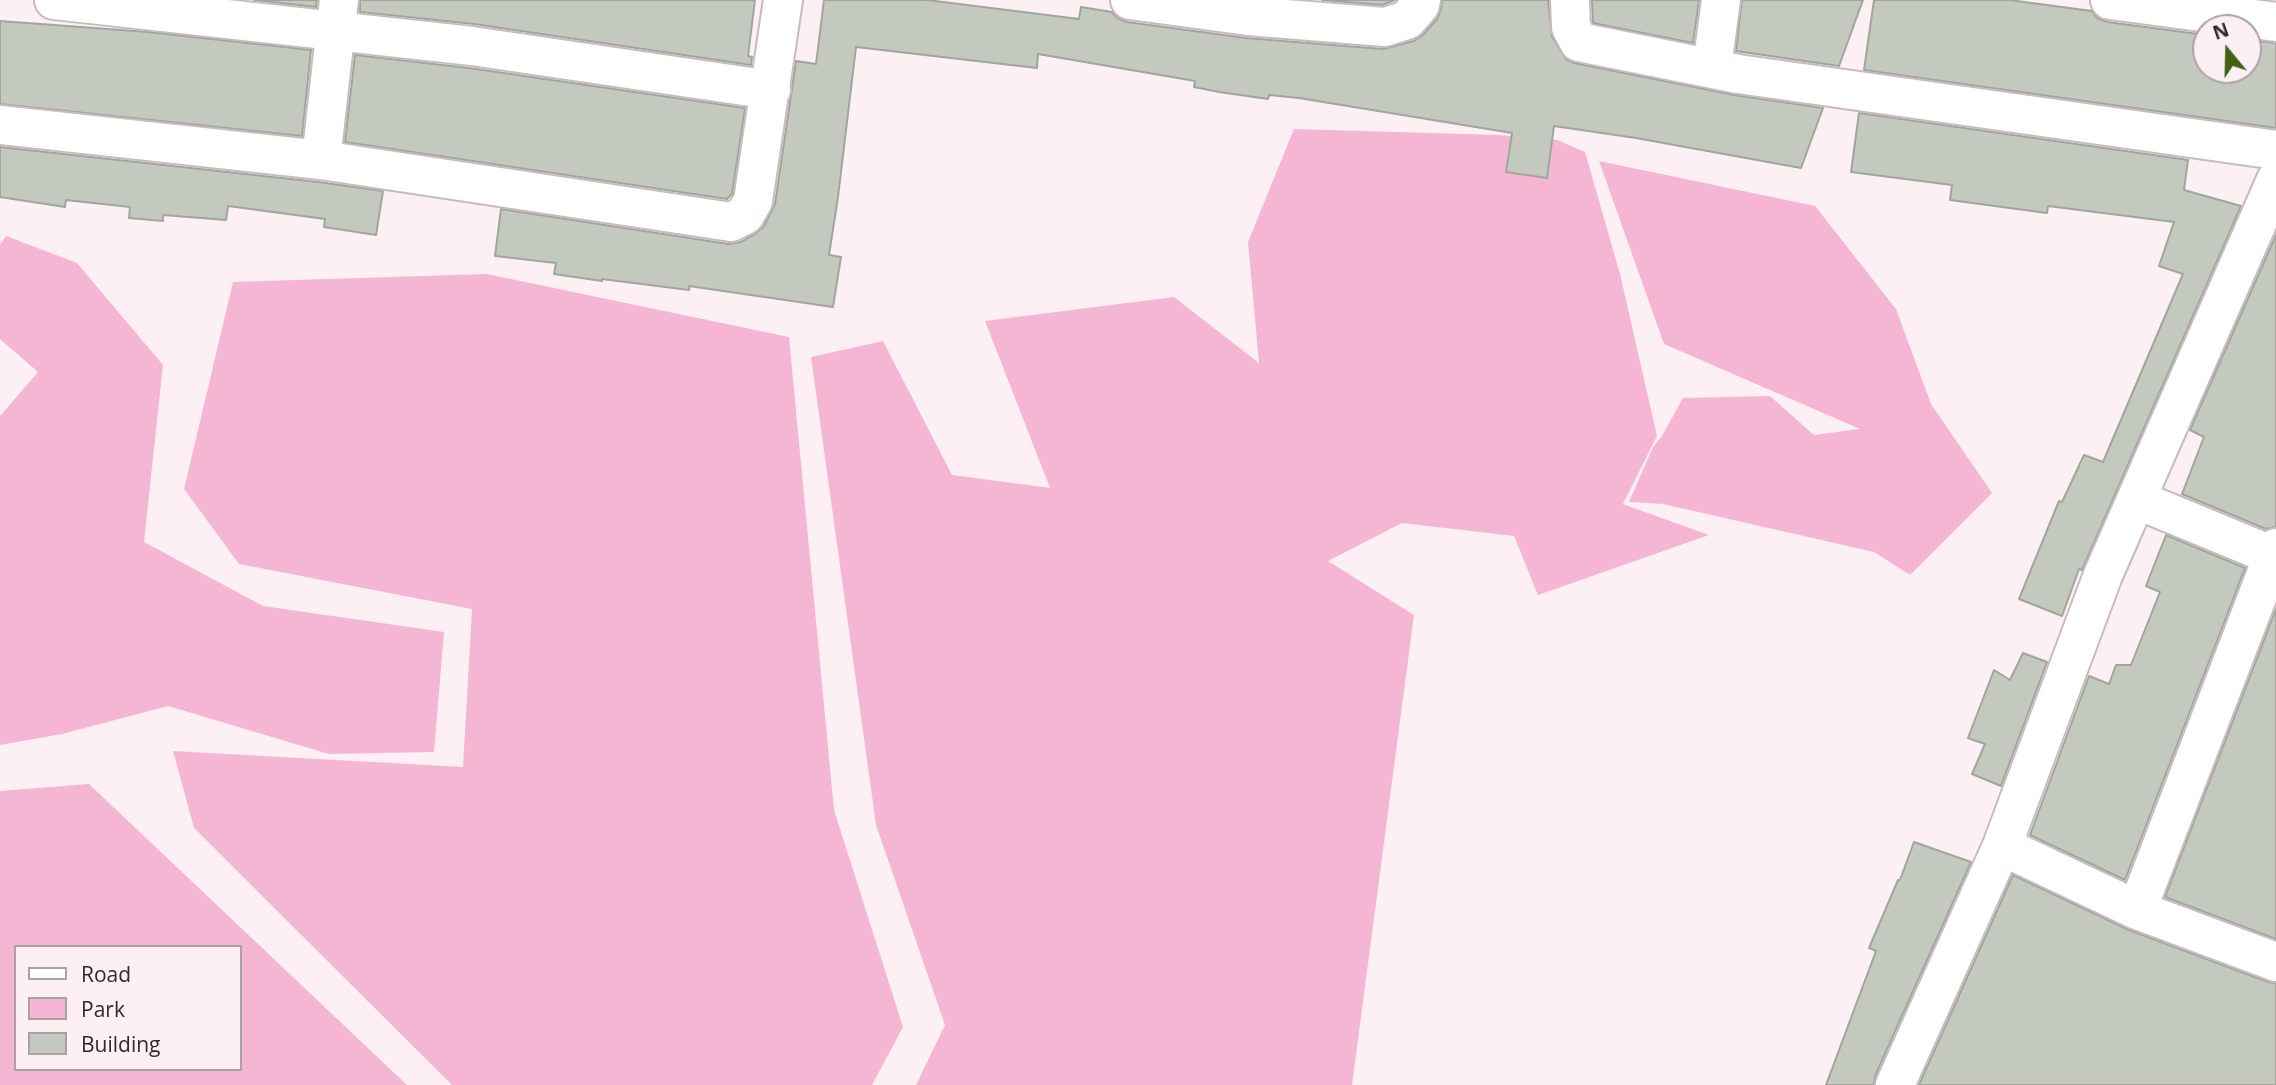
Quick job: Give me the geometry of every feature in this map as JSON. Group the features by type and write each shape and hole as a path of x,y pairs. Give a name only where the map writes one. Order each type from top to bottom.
{"street":[{"path":"54,0 337,16 472,46 771,90"},
{"path":"0,125 321,160 731,222 745,215 753,201 783,0"},
{"path":"1130,0 1249,8 1385,27 1407,20 1420,5 1420,0"},
{"path":"1570,0 1571,27 1579,42 1752,76 2276,150"},
{"path":"1712,67 1721,0"},
{"path":"2110,0 2276,22"},
{"path":"321,160 337,16"},
{"path":"1895,1085 2003,846 2104,575 2276,180"},
{"path":"2137,911 2275,554 2138,500"},
{"path":"2003,846 2137,911 2274,956"}],"green space":[{"path":"1294,129 1499,135 1557,140 1585,152 1620,274 1657,436 1623,504 1709,535 1538,595 1514,536 1402,523 1328,561 1414,615 1352,1085 916,1085 945,1025 876,825 811,357 883,341 952,475 1050,488 985,321 1174,297 1259,363 1248,242"},
{"path":"1599,161 1815,206 1896,309 1931,404 1992,493 1910,575 1874,552 1663,504 1629,502 1653,447 1683,398 1770,396 1814,435 1860,429 1664,344"},
{"path":"6,236 77,263 163,365 144,542 263,606 444,632 434,752 329,754 168,706 62,734 0,745 0,416 38,372 0,339 0,245"},
{"path":"487,274 789,337 834,810 903,1027 872,1085 452,1085 194,828 173,751 463,767 472,609 239,564 184,489 233,282"},
{"path":"89,784 407,1085 0,1085 0,791"}],"building":[{"path":"254,0 317,0 316,7"},
{"path":"360,0 755,0 748,56 752,57 751,65 474,24 360,12"},
{"path":"824,0 927,0 1079,19 1081,7 1112,12 1117,18 1127,22 1246,38 1383,49 1414,41 1423,35 1437,19 1442,0 1548,0 1552,37 1566,59 1574,63 1734,95 1823,108 1801,168 1554,126 1547,178 1506,172 1512,133 1299,98 1269,95 1268,99 1219,92 1194,87 1195,81 1038,54 1037,68 856,47 829,255 841,257 833,307 689,286 689,290 554,274 556,263 495,256 501,209 728,244 741,242 755,234 764,226 775,204 796,61 816,64"},
{"path":"1322,0 1395,0 1382,5"},
{"path":"1592,0 1699,0 1693,43 1593,23"},
{"path":"1742,0 1863,0 1839,66 1736,51"},
{"path":"1874,0 2009,0 2092,11 2097,18 2107,22 2192,33 2192,84 2262,84 2262,42 2276,43 2276,128 1864,70"},
{"path":"0,21 148,32 311,50 302,136 0,104"},
{"path":"355,55 469,68 745,108 732,194 727,199 345,142"},
{"path":"1859,113 2188,160 2184,190 2241,206 2082,570 2079,569 2062,616 2019,599 2059,501 2062,502 2084,455 2103,462 2183,274 2159,266 2174,222 2048,206 2047,213 1950,200 1952,185 1851,172"},
{"path":"0,147 383,191 376,235 324,227 325,219 228,206 226,220 163,215 163,221 129,218 130,207 66,200 65,207 0,197"},
{"path":"2276,235 2276,527 2266,529 2182,494 2204,437 2190,430"},
{"path":"2166,535 2245,568 2125,880 2030,835 2089,676 2109,684 2116,665 2131,665 2160,592 2146,586"},
{"path":"2276,609 2276,939 2165,897"},
{"path":"2023,653 2047,662 2001,786 1972,774 1985,744 1968,738 1994,670 2010,680"},
{"path":"1914,842 1971,862 1875,1076 1874,1085 1826,1085 1876,951 1869,948"},
{"path":"2013,875 2129,930 2276,983 2276,1085 1919,1085"}]}
